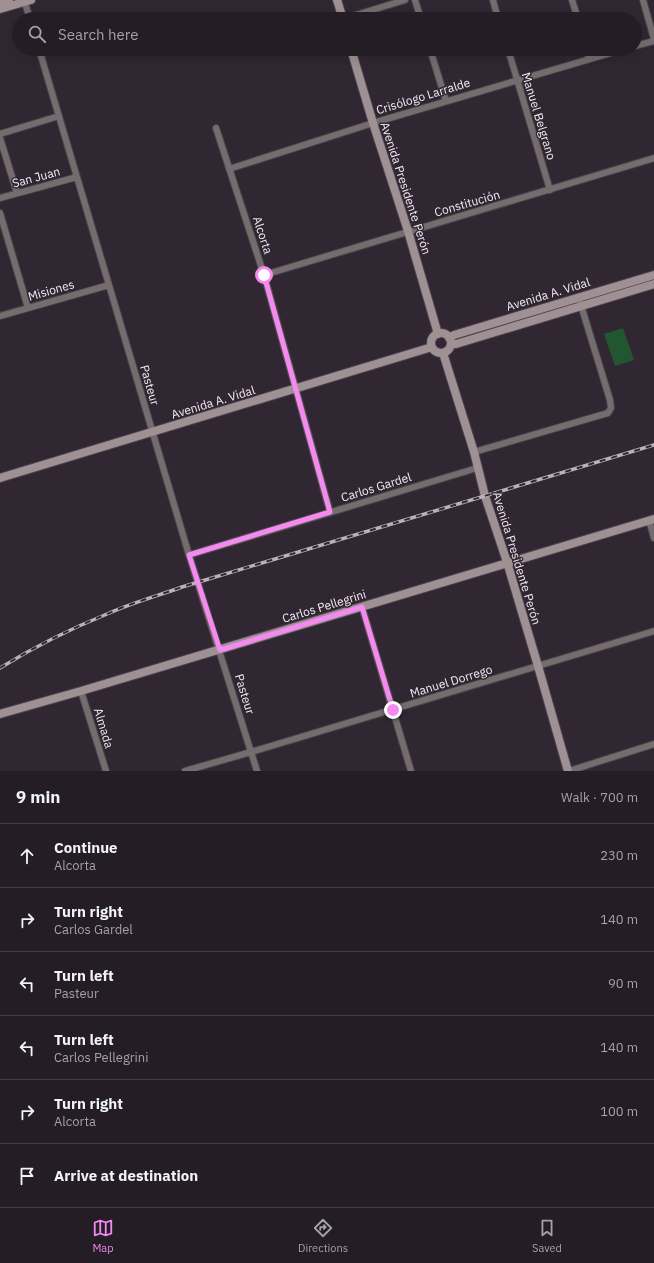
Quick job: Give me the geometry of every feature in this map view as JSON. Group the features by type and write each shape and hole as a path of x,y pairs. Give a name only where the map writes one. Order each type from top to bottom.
{"main road":[{"path":"0,3 9,0"},
{"path":"337,0 341,12"},
{"path":"0,9 26,1"},
{"name":"Avenida Presidente Perón","path":"353,56 408,231 438,334"},
{"name":"Avenida A. Vidal","path":"654,275 454,335 450,341 456,344 654,284"},
{"path":"438,334 444,334 450,341 450,349 443,353 437,352 432,347 432,340 438,334"},
{"name":"Avenida A. Vidal","path":"0,478 432,347"},
{"name":"Avenida Presidente Perón","path":"443,353 474,452 485,496 507,562 568,771"},
{"name":"Carlos Pellegrini","path":"0,714 220,650 651,519"}],"street":[{"path":"366,12 405,0"},
{"path":"415,0 419,12"},
{"path":"493,0 496,12"},
{"path":"572,0 576,12"},
{"path":"642,44 654,40 643,0"},
{"path":"26,1 28,12"},
{"name":"Pasteur","path":"41,56 152,433 257,771"},
{"path":"432,56 446,101"},
{"name":"Manuel Belgrano","path":"510,56 550,190"},
{"name":"Crisólogo Larralde","path":"229,169 373,123 600,56"},
{"path":"0,134 60,116"},
{"name":"Alcorta","path":"216,128 264,275 330,512"},
{"path":"0,138 17,193"},
{"name":"Constitución","path":"264,275 654,158"},
{"name":"San Juan","path":"0,198 78,177"},
{"path":"0,214 28,308"},
{"name":"Misiones","path":"0,316 109,285"},
{"path":"474,452 608,413 611,408 610,400 578,297"},
{"name":"Carlos Gardel","path":"189,555 477,468"},
{"path":"651,519 654,538"},
{"path":"362,607 411,771"},
{"name":"Manuel Dorrego","path":"185,771 654,631"},
{"name":"Almada","path":"81,691 106,771"},
{"path":"568,771 654,744"}],"green space":[{"path":"573,303 573,306 453,342 452,339"},
{"path":"623,328 634,360 615,366 604,334"}],"railway":[{"path":"0,668 66,632 116,610 182,587 654,445"}],"route":[{"path":"264,275 330,512 189,555 220,650 362,607 393,710"}]}
